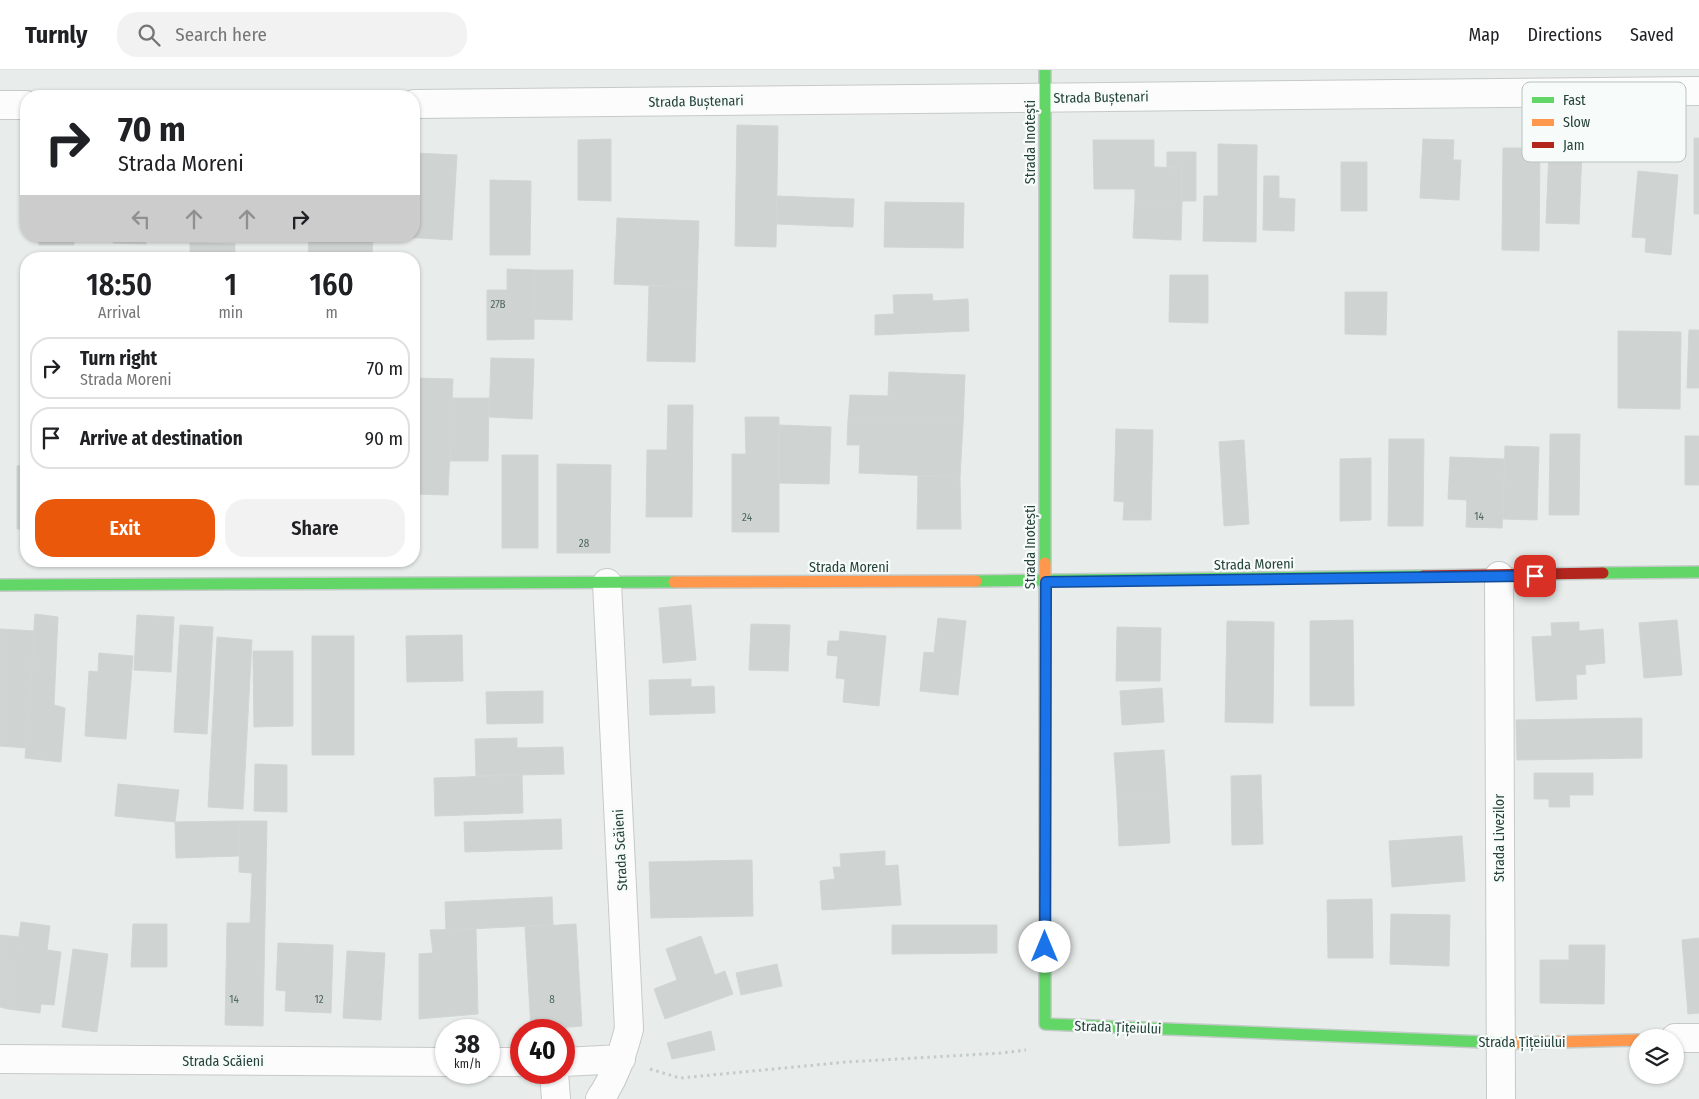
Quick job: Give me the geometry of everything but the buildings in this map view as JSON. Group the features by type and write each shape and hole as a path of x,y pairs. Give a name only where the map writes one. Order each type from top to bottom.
{"street":[{"name":"Strada Inotești","path":"1045,70 1045,1024"},
{"name":"Strada Buștenari","path":"1686,91 1699,91"},
{"name":"Strada Buștenari","path":"420,104 1522,93"},
{"path":"0,105 20,105"},
{"name":"Strada Moreni","path":"0,585 1046,582 1699,572"},
{"name":"Strada Livezilor","path":"1499,576 1501,1099"},
{"name":"Strada Scăieni","path":"600,1099 612,1081 621,1059 629,1029 607,583"},
{"name":"Strada Țițeiului","path":"1045,1024 1500,1043 1629,1040"},
{"path":"1684,1038 1699,1038"},
{"path":"575,1061 621,1059"},
{"name":"Strada Scăieni","path":"0,1060 435,1062"},
{"path":"555,1084 556,1099"}],"path":[{"path":"621,1059 680,1078 846,1062 1002,1053 1039,1048 1045,1024"}],"traffic: fast":[{"path":"1045,70 1045,563"},
{"path":"1603,573 1699,572"},
{"path":"976,581 1423,576"},
{"path":"0,585 674,582"},
{"path":"1045,855 1045,1024 1509,1043"}],"traffic: slow":[{"path":"1045,563 1045,855"},
{"path":"674,582 976,581"},
{"path":"1509,1043 1629,1040"}],"traffic: jam":[{"path":"1423,576 1603,573"}],"route":[{"path":"1045,947 1046,582 1535,576"}]}
